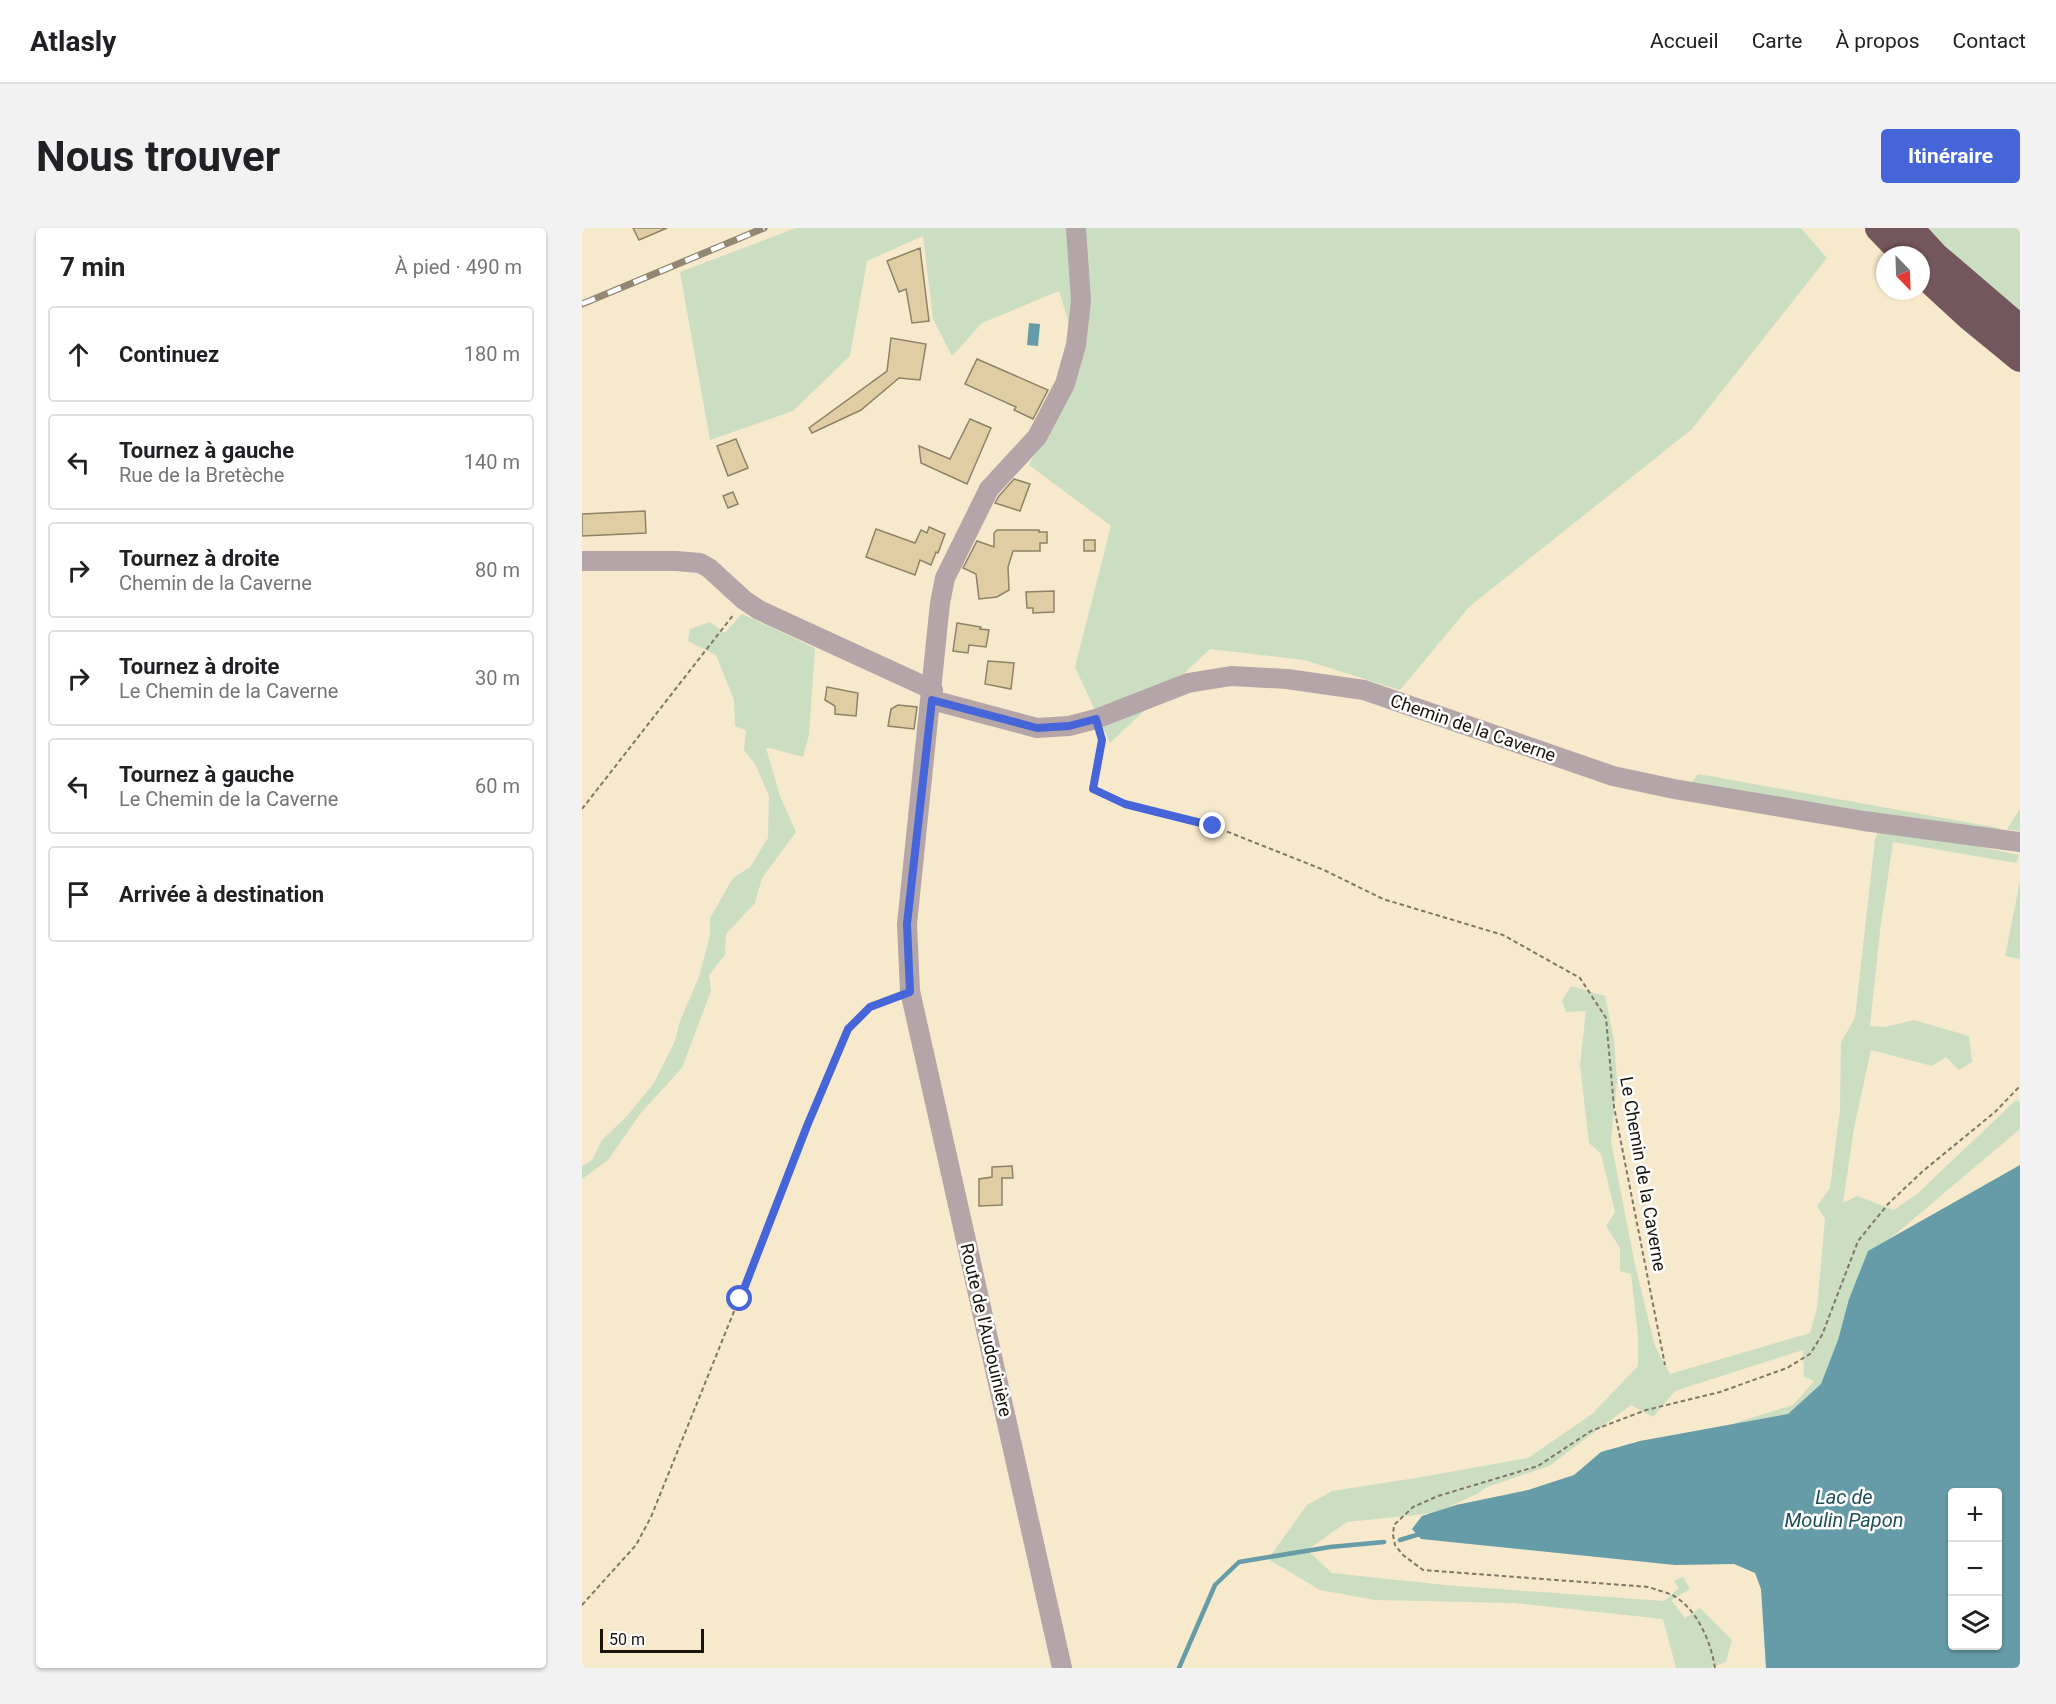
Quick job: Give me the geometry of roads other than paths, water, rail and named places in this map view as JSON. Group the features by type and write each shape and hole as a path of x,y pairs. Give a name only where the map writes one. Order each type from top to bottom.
{"highway":[{"path":"1879,228 1896,246"},
{"path":"1910,228 1935,256 2020,329"},
{"path":"1930,280 2020,358"}],"street":[{"name":"Route de l'Audouinière","path":"1062,1668 910,992 907,924 940,603 945,578 989,489 1037,437 1065,384 1076,345 1081,301 1076,228"},
{"name":"Chemin de la Caverne","path":"582,561 700,563 759,610 932,695 1037,728 1069,726 1096,719 1188,683 1231,676 1287,679 1364,690 1613,776 1674,789 1864,821 2020,842"}],"water":[{"path":"1029,323 1040,324 1038,346 1027,345"},
{"name":"Lac de Moulin Papon","path":"2020,1165 2020,1668 1766,1668 1761,1589 1755,1573 1734,1564 1675,1565 1421,1539 1412,1529 1422,1516 1456,1505 1528,1490 1574,1475 1601,1452 1640,1441 1788,1414 1821,1384 1838,1340 1849,1299 1868,1251"}],"waterway":[{"path":"1400,1540 1423,1533"},
{"path":"1179,1668 1215,1585 1239,1562 1330,1547 1384,1542"}],"railway":[{"path":"582,304 764,228"}]}
